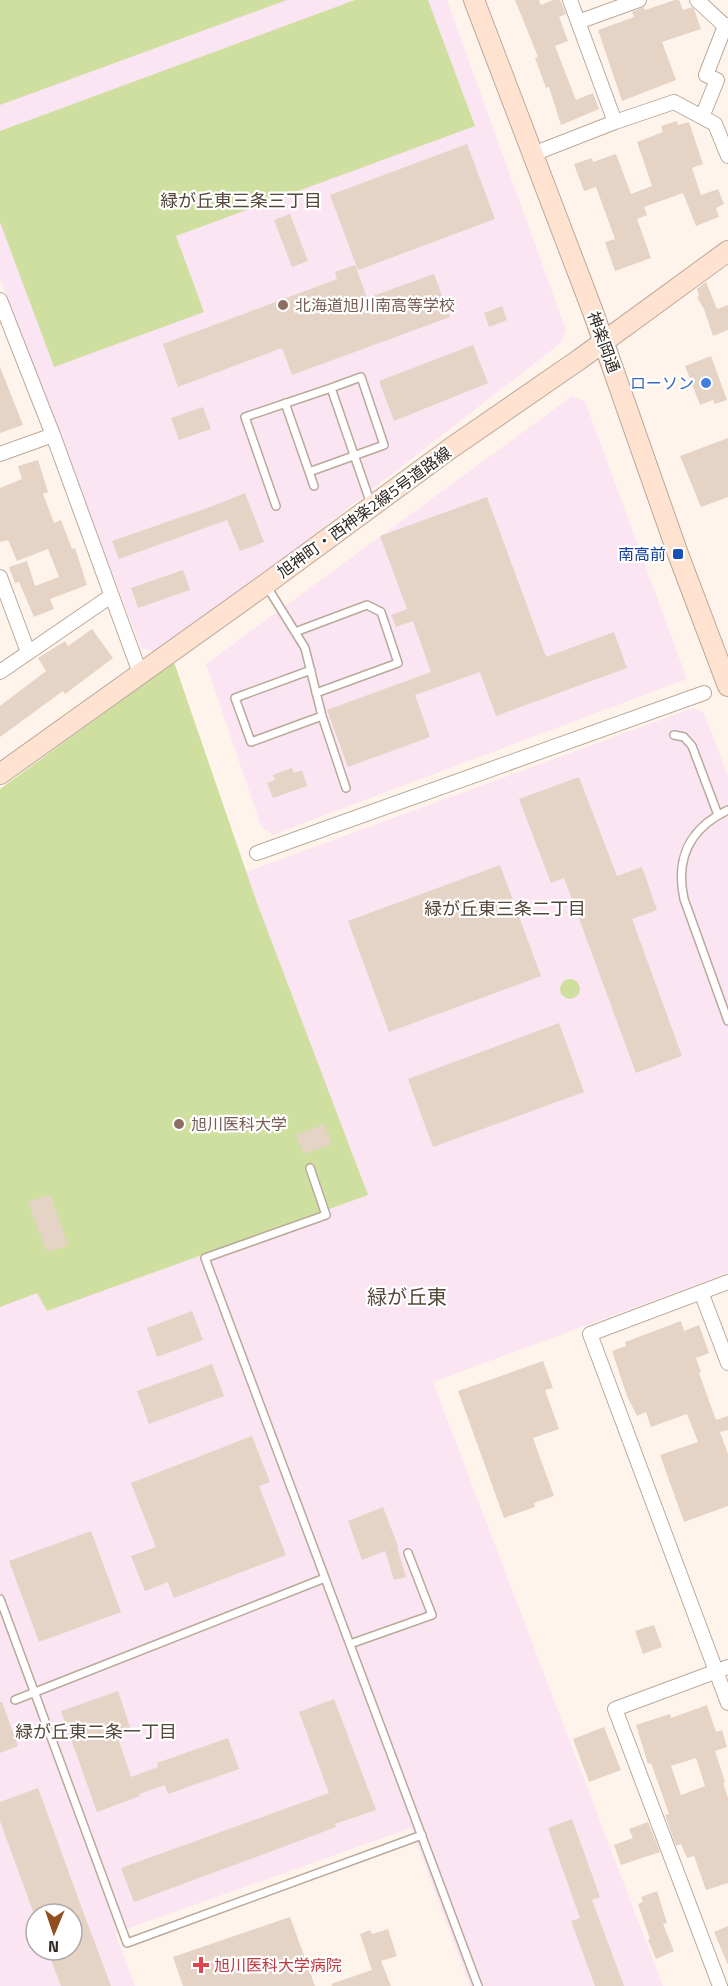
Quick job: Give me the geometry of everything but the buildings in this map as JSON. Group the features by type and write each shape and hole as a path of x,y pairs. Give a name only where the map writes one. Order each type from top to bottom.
{"street":[{"name":"神楽岡通","path":"474,0 534,154 728,686"},
{"path":"570,0 615,122"},
{"path":"578,22 639,0"},
{"path":"697,0 726,26 706,75 717,80 702,117"},
{"path":"534,154 674,102 715,124 727,153"},
{"name":"旭神町・西神楽2線5号道路線","path":"0,774 728,251"},
{"path":"0,300 5,326 53,435 140,673"},
{"path":"0,454 53,435"},
{"path":"0,577 28,652"},
{"path":"0,672 111,596"},
{"path":"257,854 704,693"},
{"path":"728,1282 590,1334 722,1669 728,1704"},
{"path":"701,1292 728,1363"},
{"path":"721,1976 615,1709 722,1669"}],"lane":[{"path":"276,506 245,417 361,377 384,445 309,471"},
{"path":"331,388 372,507"},
{"path":"285,403 314,486"},
{"path":"266,584 305,648 322,716 345,788"},
{"path":"295,632 368,605 381,612 398,663 316,693"},
{"path":"311,670 235,698 251,742 322,716"},
{"path":"674,735 684,737 692,746 718,815"},
{"path":"728,810 699,829 687,848 682,865 681,883 684,899 728,1021"},
{"path":"717,989 728,1003"},
{"path":"310,1167 326,1215 205,1258 478,1986"},
{"path":"350,1644 432,1615 408,1553"},
{"path":"15,1700 325,1578"},
{"path":"0,1599 127,1943 422,1835"}],"shaded area":[{"name":"北海道旭川南高等学校","path":"0,0 447,0 566,330 561,343 161,653 141,648 0,279"},
{"path":"572,396 585,401 687,679 272,835 261,826 206,664"},
{"name":"旭川医科大学","path":"693,708 704,713 728,776 728,1273 433,1382 663,1986 470,1986 411,1828 115,1933 135,1986 0,1986 0,789 246,872"}],"green space":[{"path":"0,0 287,0 0,105"},
{"path":"355,0 428,0 475,126 176,236 204,312 54,367 0,222 0,131"},
{"path":"174,662 257,903 368,1195 47,1311 37,1293 0,1307 0,789"},
{"path":"570,979 577,982 580,989 577,996 570,999 563,996 560,989 563,982"}],"place":[{"name":"北海道旭川南高等学校","path":"283,305"},
{"name":"ローソン","path":"706,383"},
{"name":"南高前","path":"678,554"},
{"name":"旭川医科大学","path":"179,1124"},
{"name":"旭川医科大学病院","path":"201,1965"}],"district":[{"name":"緑が丘東三条三丁目","path":"241,201"},
{"name":"緑が丘東三条二丁目","path":"505,909"},
{"name":"緑が丘東","path":"407,1297"},
{"name":"緑が丘東二条一丁目","path":"96,1732"}]}
